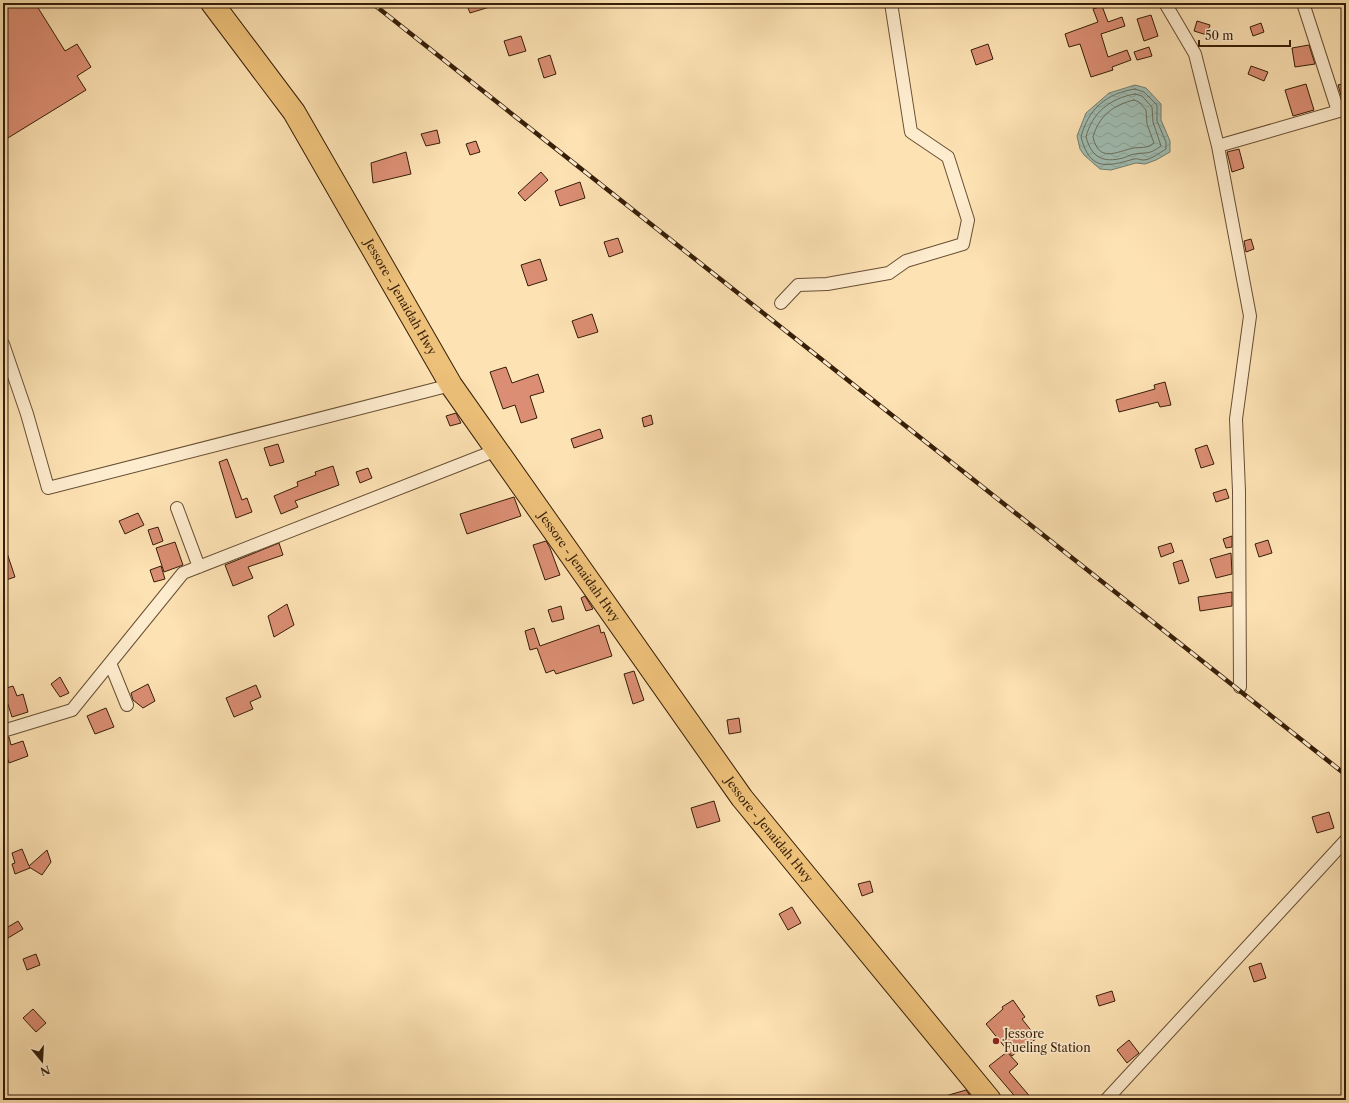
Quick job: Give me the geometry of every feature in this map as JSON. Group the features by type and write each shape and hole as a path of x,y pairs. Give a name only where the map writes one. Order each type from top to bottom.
{"highway":[{"name":"Jessore - Jenaidah Hwy","path":"212,3 294,112 451,384 742,798 990,1100"}],"street":[{"path":"781,303 798,285 828,284 889,273 906,261 962,244 968,220 948,157 911,132 891,3"},
{"path":"1165,3 1195,54 1218,146 1250,316 1236,419 1239,491 1240,687"},
{"path":"1218,146 1342,110 1303,3"},
{"path":"3,344 27,414 48,488 451,384"},
{"path":"3,732 72,710 183,573 497,450"},
{"path":"177,508 199,566"},
{"path":"110,663 127,705"},
{"path":"1106,1100 1346,840"}],"water":[{"path":"1135,85 1146,88 1161,104 1161,120 1170,141 1170,152 1145,164 1136,163 1111,170 1100,169 1084,155 1080,149 1077,136 1086,113 1109,93"}],"building":[{"path":"3,3 35,3 65,51 77,44 91,67 77,76 86,90 3,141"},
{"path":"466,3 495,3 496,5 470,13"},
{"path":"1102,6 1108,22 1122,17 1125,26 1101,34 1108,57 1127,50 1131,60 1112,67 1113,70 1091,77 1080,44 1069,47 1065,34 1098,22 1093,9"},
{"path":"1151,15 1158,36 1144,41 1137,19"},
{"path":"1197,21 1210,25 1207,35 1194,31"},
{"path":"1261,23 1264,32 1253,36 1250,27"},
{"path":"521,36 526,51 509,56 504,41"},
{"path":"988,44 993,59 976,65 971,50"},
{"path":"1309,45 1315,64 1295,67 1292,48"},
{"path":"1149,47 1152,56 1137,60 1134,52"},
{"path":"550,55 556,74 544,78 538,59"},
{"path":"1251,66 1268,72 1264,81 1248,74"},
{"path":"1346,83 1346,102 1343,102 1338,85"},
{"path":"1306,84 1314,110 1293,116 1285,90"},
{"path":"437,130 440,143 426,146 421,134"},
{"path":"476,141 480,152 470,155 466,144"},
{"path":"1239,149 1244,168 1232,172 1227,152"},
{"path":"406,152 411,174 373,183 371,163"},
{"path":"541,172 548,180 525,201 518,193"},
{"path":"580,182 585,198 560,206 555,191"},
{"path":"618,238 623,252 609,257 604,242"},
{"path":"1251,239 1254,249 1246,252 1244,241"},
{"path":"540,259 547,280 528,286 521,265"},
{"path":"592,314 598,332 578,338 572,321"},
{"path":"506,367 512,383 538,374 544,392 530,396 537,418 521,423 515,405 503,409 490,372"},
{"path":"1165,382 1171,405 1160,407 1158,402 1119,412 1116,400 1155,389 1154,385"},
{"path":"456,413 461,423 450,426 446,416"},
{"path":"651,415 653,424 644,427 642,418"},
{"path":"600,429 603,438 574,448 571,439"},
{"path":"278,444 284,462 270,466 264,448"},
{"path":"1207,445 1214,464 1201,468 1195,449"},
{"path":"227,459 242,500 247,498 252,512 236,518 219,462"},
{"path":"333,466 339,485 295,501 298,507 281,514 274,496 298,486 297,482 316,475 315,472"},
{"path":"368,468 372,478 360,483 356,472"},
{"path":"1226,489 1229,498 1216,502 1213,493"},
{"path":"514,497 521,516 467,534 460,514"},
{"path":"138,513 144,525 125,534 119,521"},
{"path":"158,527 163,541 153,545 148,530"},
{"path":"1232,536 1232,547 1226,548 1223,539"},
{"path":"1268,540 1272,553 1259,557 1255,544"},
{"path":"546,541 560,575 545,580 533,545"},
{"path":"175,542 183,565 164,572 156,548"},
{"path":"279,543 283,555 248,567 253,578 233,586 225,565"},
{"path":"1171,543 1174,552 1161,557 1158,547"},
{"path":"3,547 5,547 15,577 3,581"},
{"path":"1231,553 1232,574 1216,578 1210,559"},
{"path":"1182,560 1189,581 1179,584 1173,563"},
{"path":"161,566 165,579 154,582 150,570"},
{"path":"1232,592 1232,606 1200,611 1198,597"},
{"path":"585,596 593,609 586,611 581,598"},
{"path":"287,604 294,625 274,637 268,616"},
{"path":"561,606 564,619 552,622 548,610"},
{"path":"599,625 601,633 604,632 612,656 556,674 554,670 546,673 537,648 530,650 525,631 534,628 540,646"},
{"path":"634,671 644,700 633,704 624,674"},
{"path":"60,677 69,693 60,697 51,684"},
{"path":"148,684 155,701 143,708 133,700 131,693"},
{"path":"256,685 261,697 250,702 253,709 234,717 226,698"},
{"path":"13,686 17,696 23,694 28,712 12,717 3,689"},
{"path":"106,708 114,727 95,734 87,716"},
{"path":"739,718 741,732 729,734 727,720"},
{"path":"9,737 11,745 23,741 28,756 9,763 7,757 3,758 3,738"},
{"path":"714,801 720,821 697,828 691,808"},
{"path":"1329,812 1334,828 1317,833 1312,817"},
{"path":"22,849 29,866 47,850 51,862 42,875 29,867 30,868 15,874 12,864 15,863 12,853"},
{"path":"870,881 873,892 862,896 858,884"},
{"path":"792,907 801,923 788,930 779,914"},
{"path":"18,921 23,929 3,941 3,930"},
{"path":"36,954 40,965 27,970 23,959"},
{"path":"1261,963 1266,978 1254,982 1249,967"},
{"path":"1112,991 1115,1001 1099,1006 1096,996"},
{"path":"1013,1000 1025,1017 1022,1019 1037,1038 1028,1045 1027,1043 1012,1056 986,1024 1003,1009 1002,1007"},
{"path":"33,1009 46,1023 36,1032 23,1018"},
{"path":"1129,1040 1139,1053 1127,1063 1117,1050"},
{"path":"1007,1052 1018,1064 1009,1072 1033,1100 1018,1100 989,1066"},
{"path":"966,1090 973,1100 942,1100 942,1097"}],"railway":[{"path":"372,3 1346,775"}],"place":[{"name":"Jessore Fueling Station","path":"996,1041"}]}
